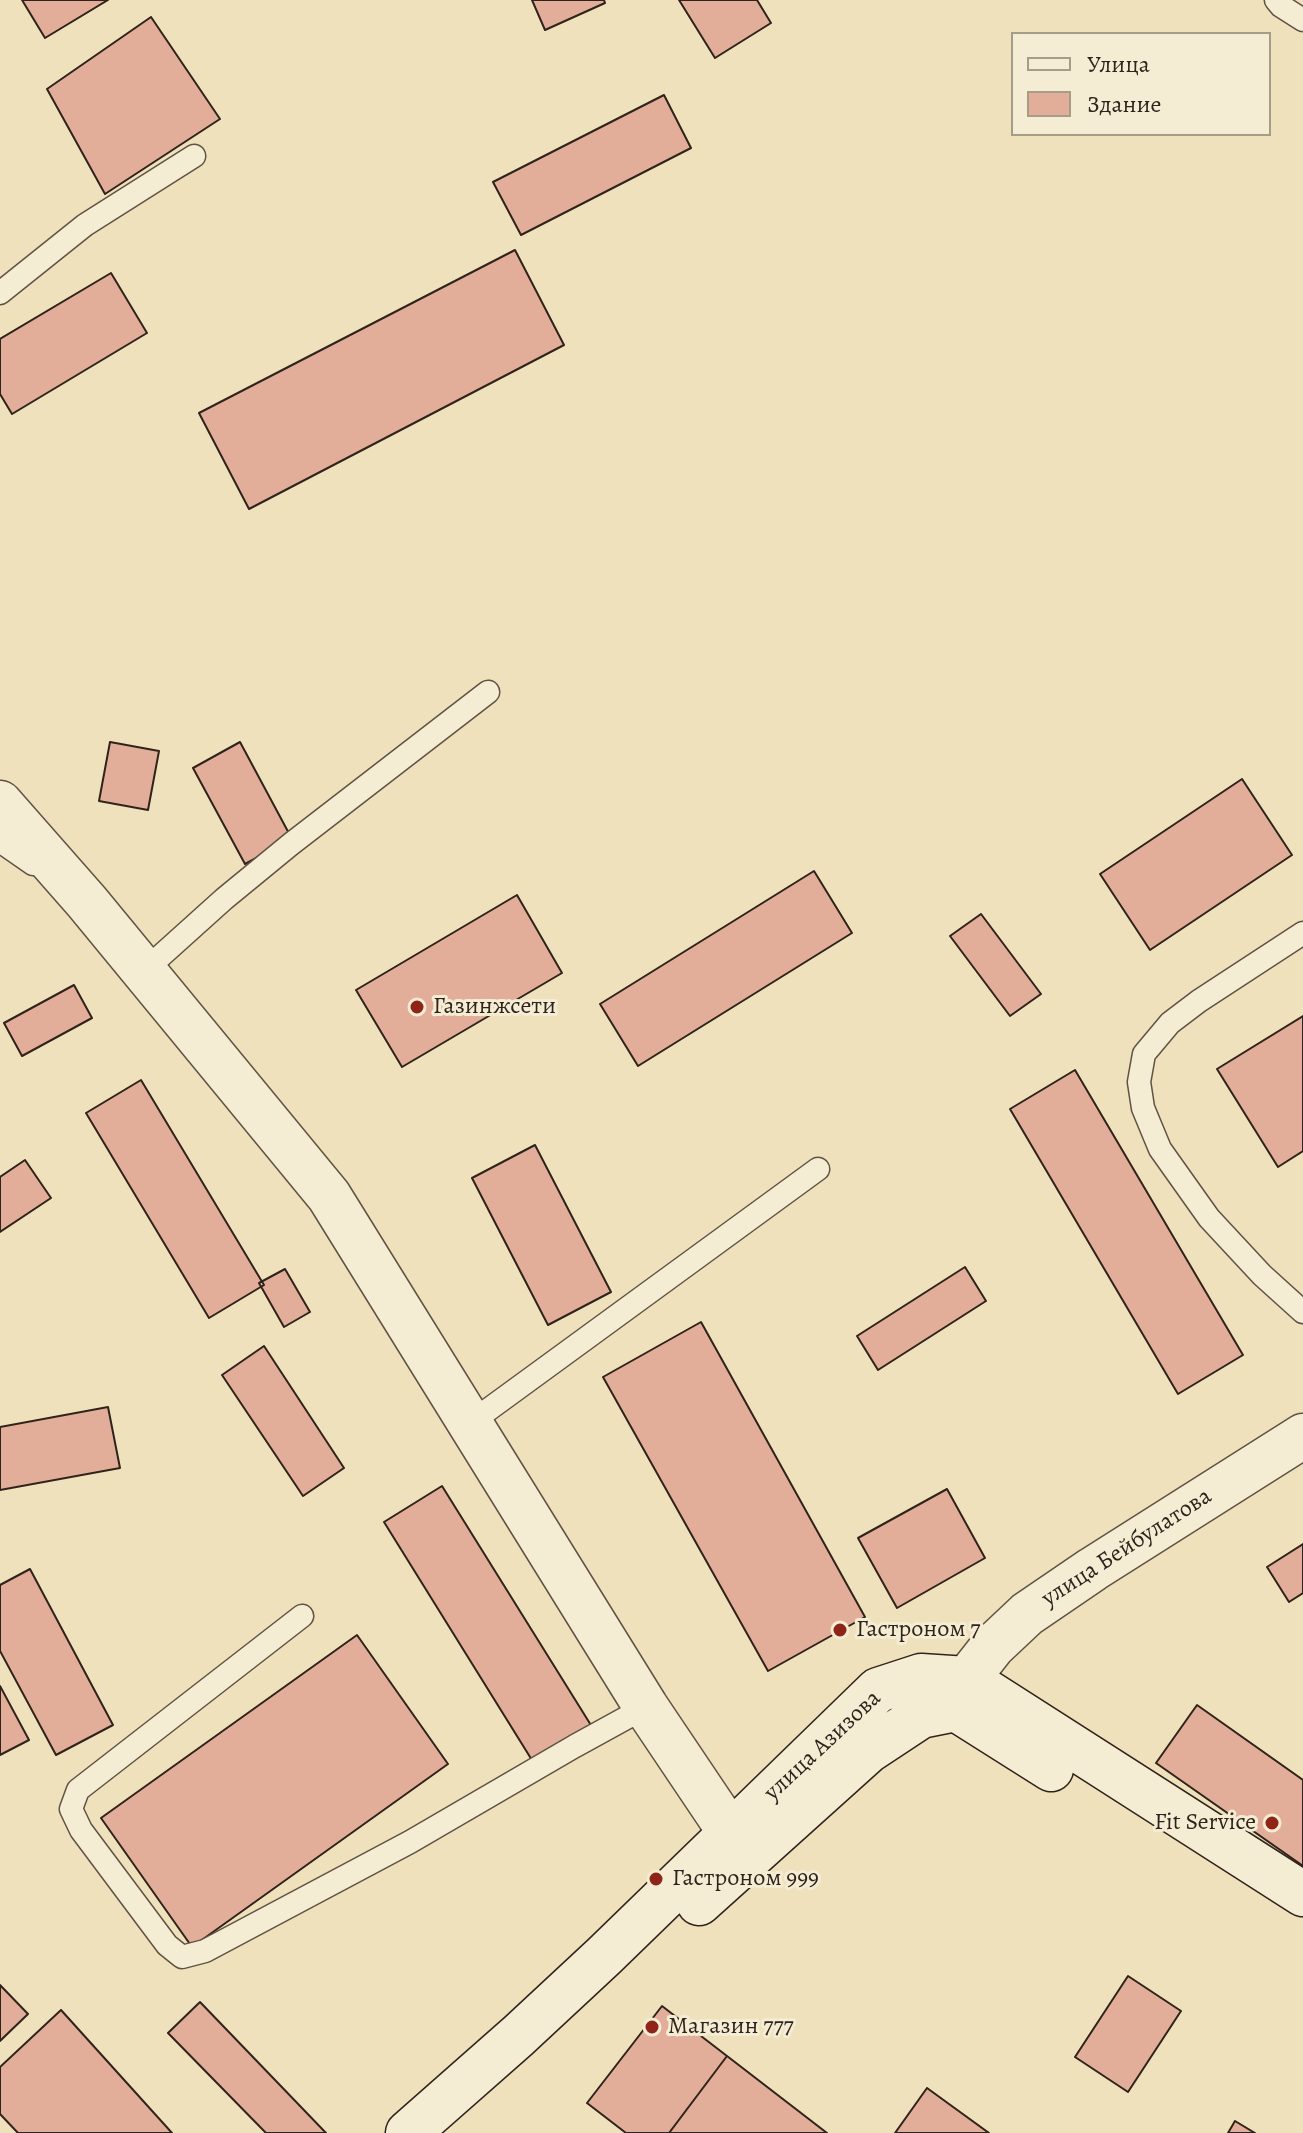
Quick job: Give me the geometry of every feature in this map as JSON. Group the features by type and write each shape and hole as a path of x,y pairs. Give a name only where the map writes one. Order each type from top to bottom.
{"main road":[{"path":"0,803 87,902 329,1196 646,1707 730,1832"},
{"name":"улица Бейбулатова","path":"967,1679 993,1646 1027,1614 1303,1436"},
{"name":"улица Азизова","path":"408,2133 593,1966 878,1690 921,1676 967,1679 1303,1894"},
{"name":"улица Азизова","path":"451,2133 552,2044 686,1914 868,1751 921,1716 956,1709 1303,1927"}],"lane":[{"path":"1276,0 1303,20"},
{"path":"0,293 85,225 194,156"},
{"path":"144,971 291,844 488,692"},
{"path":"0,841 87,902"},
{"path":"1303,933 1170,1023 1144,1054 1139,1082 1143,1108 1160,1149 1209,1218 1262,1275 1303,1312"},
{"path":"470,1423 818,1169"},
{"path":"302,1616 78,1790 71,1809 81,1830 167,1945 182,1957 205,1951 410,1842 646,1707"}],"building":[{"path":"22,0 108,0 45,38"},
{"path":"532,0 604,0 605,3 545,30"},
{"path":"679,0 757,0 771,23 715,58"},
{"path":"151,17 220,119 105,194 47,89"},
{"path":"664,95 691,148 521,235 493,182"},
{"path":"515,250 564,345 249,509 199,413"},
{"path":"111,273 147,333 12,414 0,394 0,339"},
{"path":"110,742 159,751 148,810 99,801"},
{"path":"240,742 292,839 245,864 193,768"},
{"path":"1242,779 1292,855 1150,950 1100,874"},
{"path":"814,871 852,933 638,1066 600,1004"},
{"path":"517,895 562,973 402,1067 356,990"},
{"path":"981,914 1041,994 1010,1016 950,936"},
{"path":"74,985 92,1018 22,1056 4,1023"},
{"path":"1303,1016 1303,1151 1278,1167 1217,1069"},
{"path":"1075,1070 1243,1355 1178,1394 1010,1109"},
{"path":"141,1080 264,1285 209,1318 86,1113"},
{"path":"535,1145 611,1292 548,1325 472,1178"},
{"path":"25,1160 51,1198 0,1232 0,1177"},
{"path":"965,1267 986,1301 878,1370 857,1336"},
{"path":"285,1269 310,1312 284,1327 259,1283"},
{"path":"701,1322 865,1617 768,1671 603,1377"},
{"path":"264,1346 344,1468 303,1496 222,1375"},
{"path":"108,1407 120,1468 0,1490 0,1427"},
{"path":"442,1486 594,1730 535,1765 384,1522"},
{"path":"947,1489 985,1558 897,1608 858,1538"},
{"path":"1303,1544 1303,1593 1289,1602 1267,1567"},
{"path":"30,1569 113,1725 56,1755 0,1651 0,1585"},
{"path":"357,1635 448,1764 192,1947 101,1818"},
{"path":"0,1686 29,1740 0,1755"},
{"name":"Fit Service","path":"1197,1705 1303,1780 1303,1866 1156,1763"},
{"path":"1128,1976 1181,2011 1128,2092 1075,2057"},
{"path":"0,1985 28,2014 0,2041"},
{"path":"200,2002 326,2133 266,2133 168,2033"},
{"path":"662,2006 727,2056 669,2133 626,2133 587,2103"},
{"path":"61,2010 172,2133 18,2133 0,2114 0,2067"},
{"path":"727,2056 827,2133 669,2133"},
{"path":"927,2088 989,2133 895,2133"},
{"path":"1235,2121 1255,2133 1228,2133"}],"place":[{"name":"Газинжсети","path":"417,1007"},
{"name":"Гастроном 7","path":"840,1630"},
{"name":"Fit Service","path":"1272,1823"},
{"name":"Гастроном 999","path":"656,1879"},
{"name":"Магазин 777","path":"652,2027"}]}
